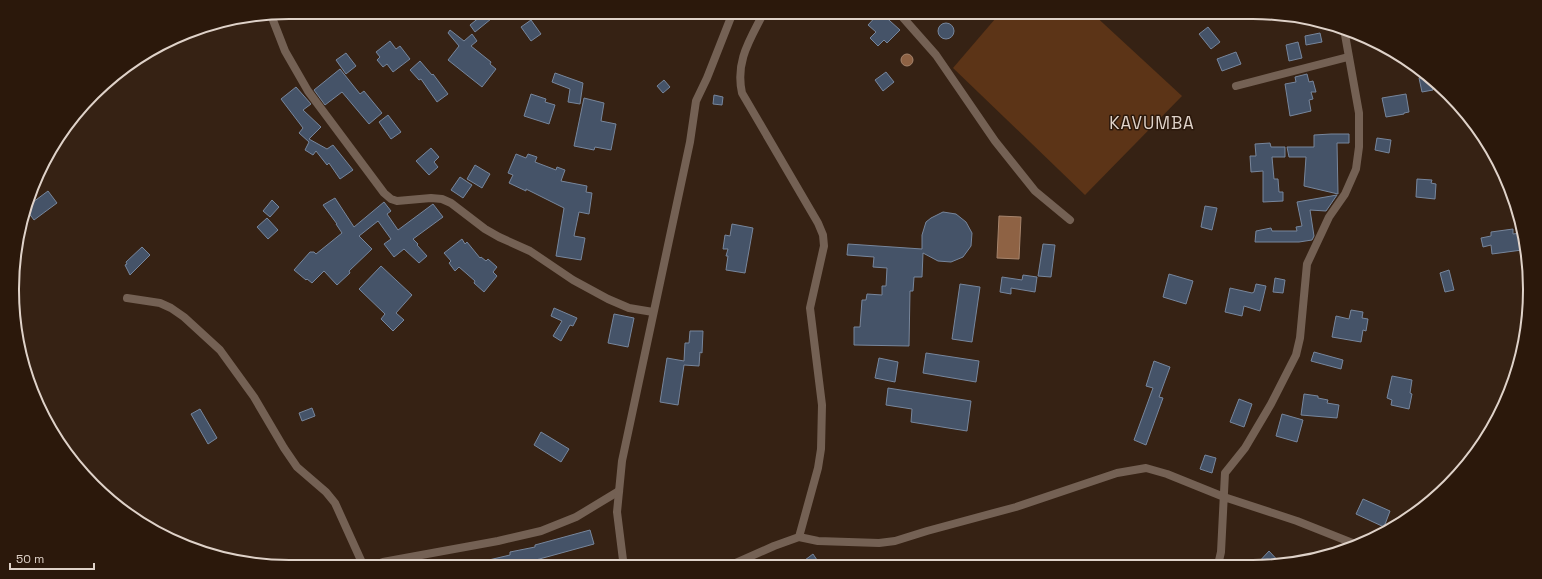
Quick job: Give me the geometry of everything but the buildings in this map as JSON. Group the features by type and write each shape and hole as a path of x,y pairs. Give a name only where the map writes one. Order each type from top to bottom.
{"street":[{"path":"623,560 617,512 622,461 690,142 696,101 707,78 730,19"},
{"path":"761,19 743,56 739,79 742,93 818,223 823,235 824,246 810,308 822,405 821,449 818,468 798,537"},
{"path":"904,19 936,55 995,141 1035,190 1070,220"},
{"path":"273,20 285,51 308,91 384,193 391,199 405,201 431,198 446,201 499,238 530,251 573,280 608,299 629,308 653,312"},
{"path":"1219,560 1221,552 1225,473 1245,448 1271,404 1296,355 1300,338 1307,264 1329,218 1345,194 1356,169 1359,147 1359,114 1345,35"},
{"path":"1236,86 1348,57"},
{"path":"126,298 160,303 171,308 184,317 220,350 254,397 297,467 326,492 335,503 361,560"},
{"path":"742,560 798,537 818,541 879,543 895,541 926,531 1016,507 1117,473 1146,468 1167,474 1224,497 1297,521 1349,542"},
{"path":"394,560 498,541 541,531 576,517 619,491"}],"shaded area":[{"path":"995,19 1099,19 1182,96 1085,195 953,68"},
{"path":"905,54 909,54 913,60 909,66 905,66 901,62 901,58"},
{"path":"999,216 1021,217 1019,259 997,258"}],"district":[{"name":"KAVUMBA","path":"1152,123"}]}
